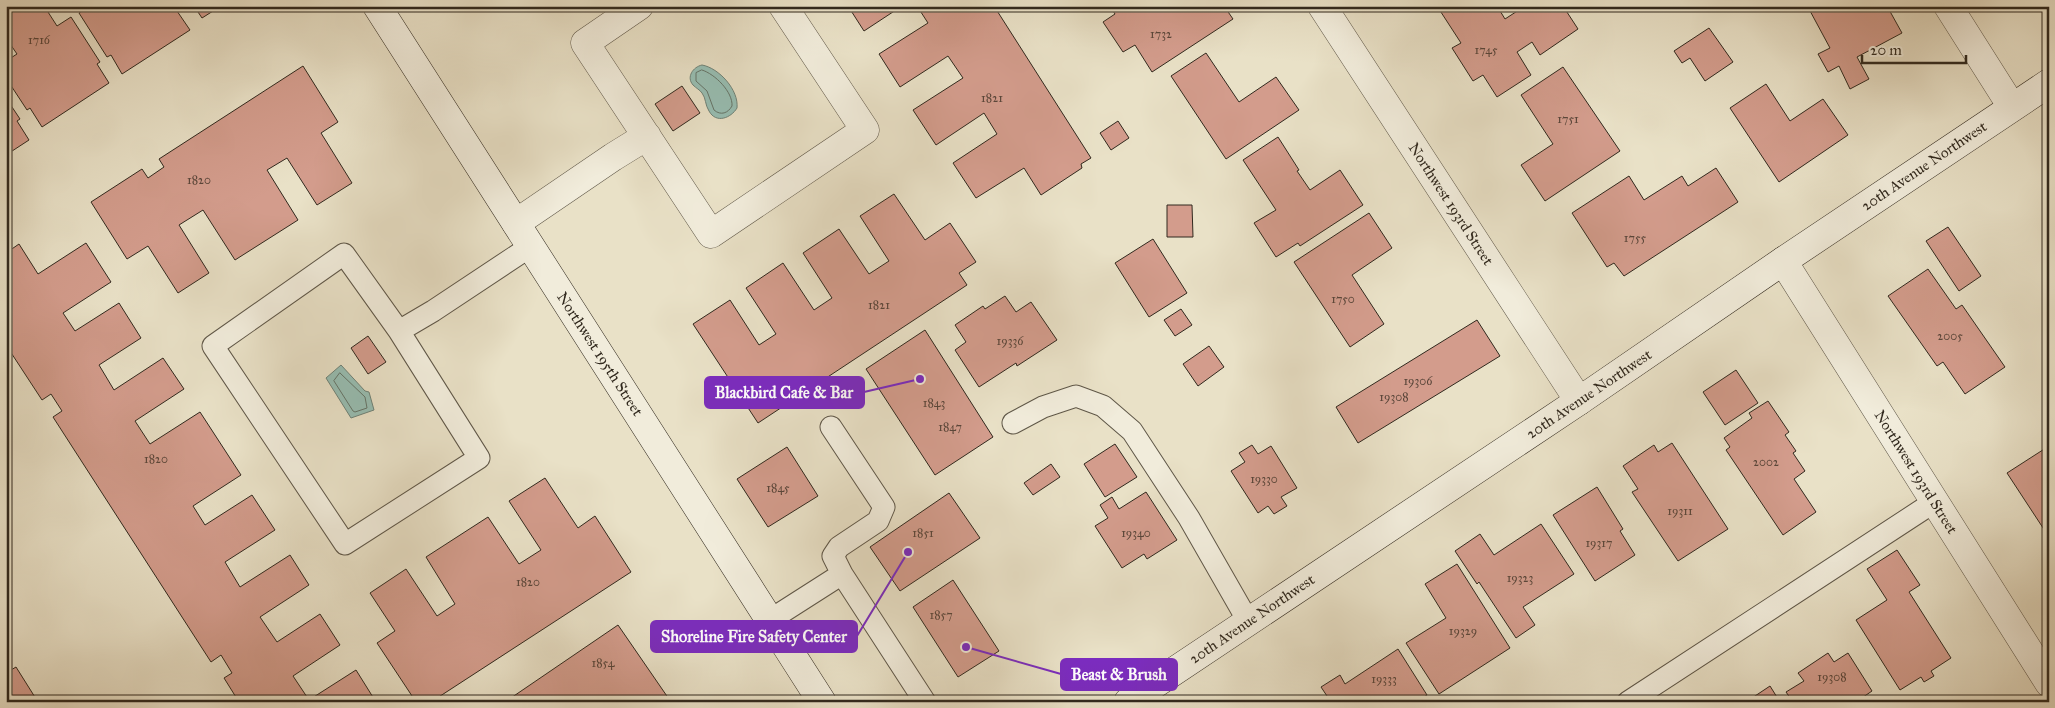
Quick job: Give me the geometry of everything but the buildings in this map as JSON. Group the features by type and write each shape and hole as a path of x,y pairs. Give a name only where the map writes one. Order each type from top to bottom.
{"street":[{"name":"Northwest 195th Street","path":"378,6 822,702"},
{"path":"640,6 585,43 710,234 865,130 783,6"},
{"name":"Northwest 193rd Street","path":"1322,6 1579,401"},
{"path":"1948,6 2012,107"},
{"name":"20th Avenue Northwest","path":"1128,702 1579,401 1783,261 2049,83"},
{"path":"524,234 613,157 647,136"},
{"name":"Northwest 193rd Street","path":"1783,261 2049,683"}],"lane":[{"path":"399,331 433,311 524,234"},
{"path":"344,254 399,331 479,458 345,544 213,346 344,254"},
{"path":"1013,423 1043,407 1076,396 1103,406 1132,431 1189,518 1248,621"},
{"path":"831,427 884,506 878,521 839,547 833,556 842,574 923,701"},
{"path":"1628,702 1934,502"},
{"path":"770,620 842,574"}],"water":[{"path":"702,65 715,70 731,87 737,101 737,108 731,115 719,118 712,115 703,95 691,82 691,73"},
{"path":"341,365 365,391 369,392 374,410 351,418 326,378"}],"place":[{"name":"Blackbird Cafe & Bar","path":"920,379"},
{"name":"Shoreline Fire Safety Center","path":"908,552"},
{"name":"Beast & Brush","path":"966,647"}]}
